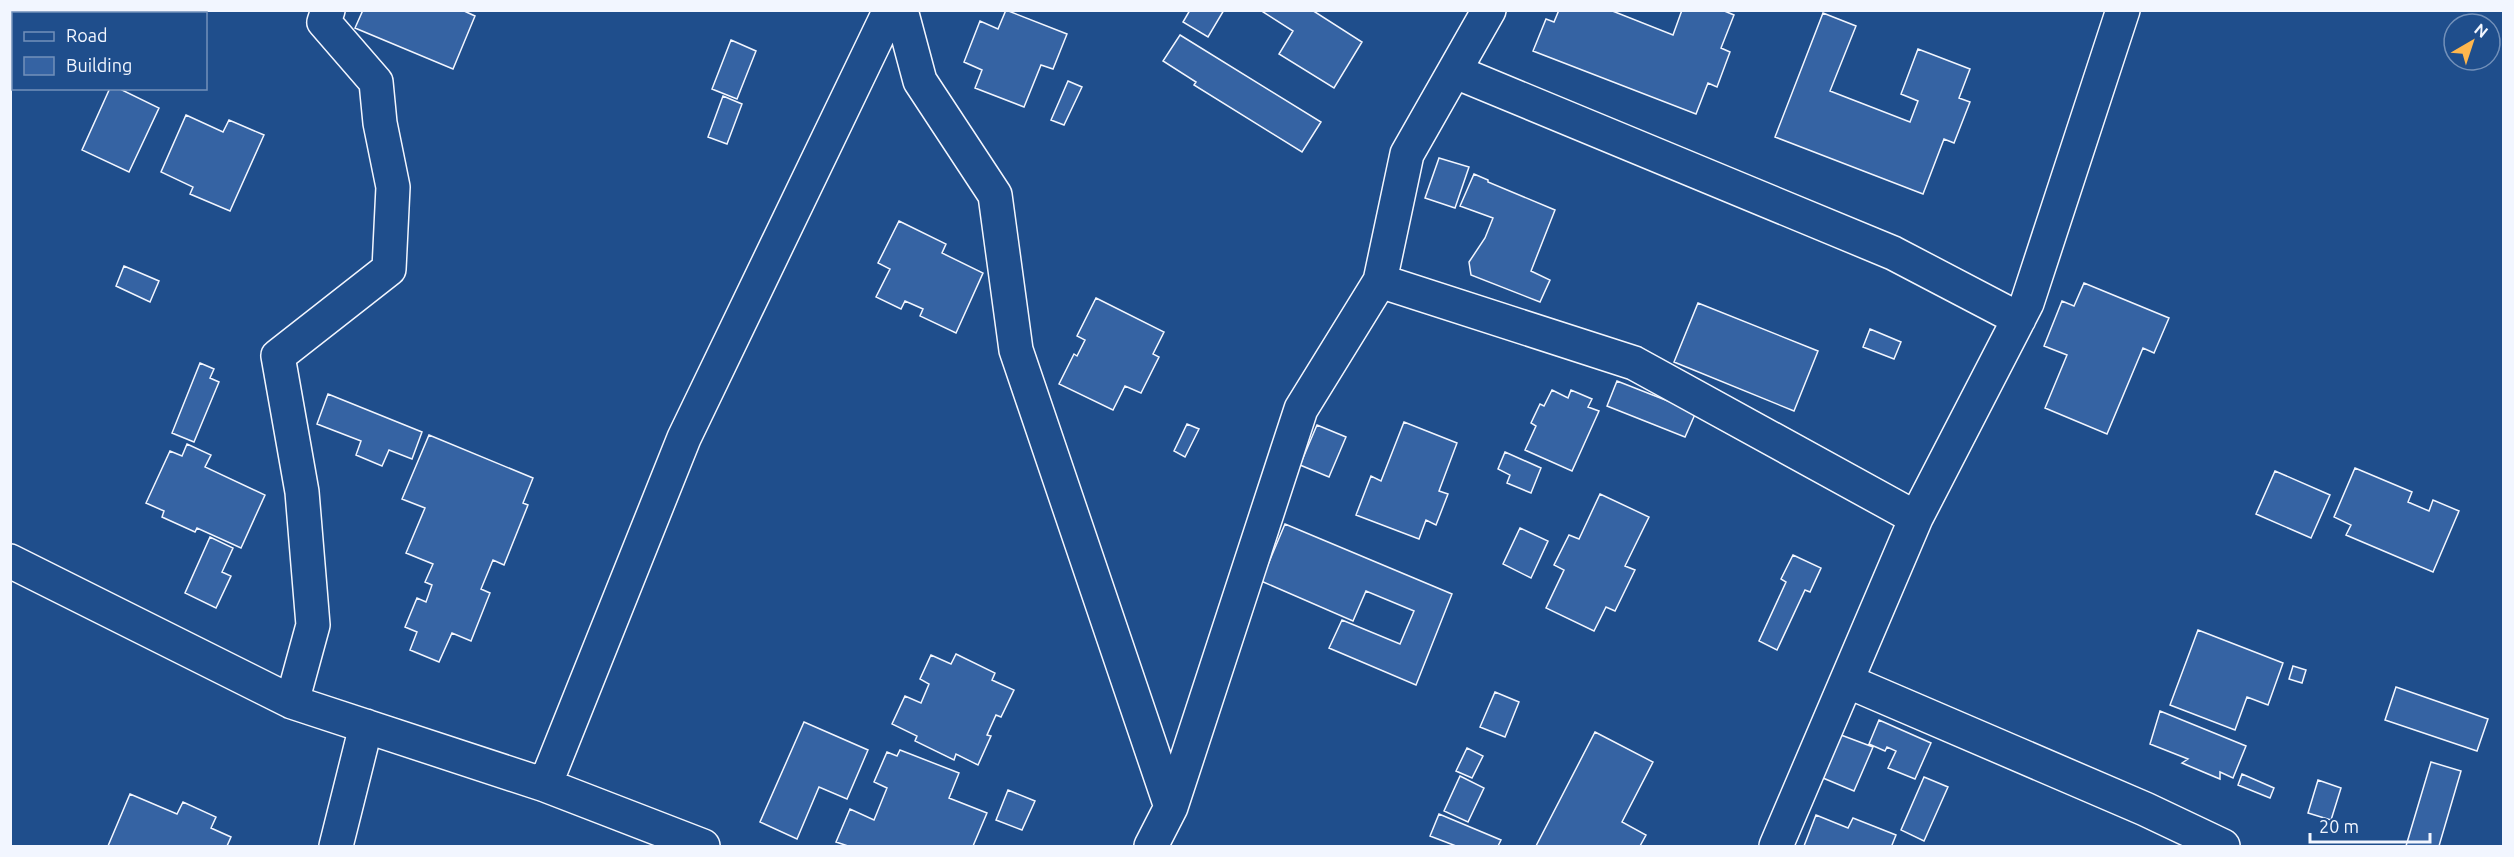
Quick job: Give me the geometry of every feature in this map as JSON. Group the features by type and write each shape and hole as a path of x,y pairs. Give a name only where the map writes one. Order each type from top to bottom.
{"street":[{"path":"292,702 313,625 302,492 278,356 389,269 393,187 380,123 376,82 324,22 328,10"},
{"path":"544,785 684,438 890,10"},
{"path":"902,10 920,81 995,195 1016,350 1171,807"},
{"path":"1150,846 1171,807 1301,409 1380,281 1407,154 1456,72 1489,10"},
{"path":"1776,846 1916,518 2027,303 2123,10"},
{"path":"1456,72 1893,253 2019,319"},
{"path":"1380,281 1634,363 1916,518"},
{"path":"10,561 292,702 544,785 703,846"},
{"path":"1847,681 2145,809 2223,846"},
{"path":"336,846 366,726"}],"building":[{"path":"363,10 462,10 475,16 453,69 355,28"},
{"path":"1006,10 1067,34 1053,69 1041,65 1024,107 975,88 982,70 964,62 980,21 998,29"},
{"path":"1190,10 1224,10 1208,37 1183,22"},
{"path":"1260,10 1312,10 1362,42 1334,88 1279,54 1293,31"},
{"path":"1559,10 1610,10 1673,35 1682,10 1722,10 1734,15 1721,48 1730,52 1717,87 1708,83 1696,114 1533,51 1546,19 1554,22"},
{"path":"1823,13 1856,26 1830,91 1910,122 1918,101 1901,94 1918,49 1970,69 1959,98 1970,102 1954,143 1944,139 1923,194 1775,137"},
{"path":"1180,35 1321,122 1302,152 1194,85 1196,82 1163,61"},
{"path":"731,40 756,51 737,99 712,89"},
{"path":"1068,81 1082,87 1064,125 1051,120"},
{"path":"109,90 122,90 159,108 129,172 82,150"},
{"path":"723,96 742,104 727,144 708,137"},
{"path":"186,115 223,132 229,120 264,135 230,211 190,194 193,187 161,172"},
{"path":"1439,158 1469,167 1455,208 1425,198"},
{"path":"1474,174 1555,210 1531,271 1550,280 1540,302 1471,275 1469,262 1485,238 1493,218 1460,206"},
{"path":"899,221 946,244 942,253 983,273 956,333 920,316 923,309 905,301 901,309 876,297 890,269 878,263"},
{"path":"124,266 159,281 150,302 116,286"},
{"path":"2084,283 2169,318 2154,353 2143,348 2107,434 2045,408 2067,355 2044,346 2062,301 2074,306"},
{"path":"1096,298 1164,332 1153,354 1159,357 1141,393 1125,386 1113,410 1059,384 1074,354 1077,356 1085,340 1077,336"},
{"path":"1698,303 1818,351 1794,411 1674,362"},
{"path":"1870,329 1901,342 1894,359 1863,347"},
{"path":"200,363 214,369 210,378 219,382 194,442 172,433"},
{"path":"1617,381 1696,412 1685,437 1607,406"},
{"path":"1552,390 1568,398 1571,390 1592,399 1588,407 1599,411 1572,471 1525,450 1536,426 1531,423 1540,404 1544,406"},
{"path":"328,394 422,432 412,459 389,450 382,466 356,455 361,441 317,424"},
{"path":"1404,422 1457,443 1439,491 1448,494 1436,525 1426,520 1419,539 1356,515 1371,476 1381,481"},
{"path":"1187,424 1199,429 1185,457 1174,451"},
{"path":"1317,425 1346,437 1329,477 1300,465"},
{"path":"429,435 533,478 523,503 528,505 504,565 493,560 481,589 490,593 471,641 452,633 439,662 410,650 417,632 405,627 417,598 426,602 432,585 425,582 433,564 406,553 425,508 402,499"},
{"path":"187,444 211,455 205,467 265,495 241,548 197,528 195,532 162,517 164,511 146,503 170,451 182,456"},
{"path":"1505,452 1541,468 1531,493 1507,483 1510,475 1498,469"},
{"path":"2355,468 2412,492 2408,502 2429,511 2433,500 2459,511 2433,572 2346,535 2351,525 2334,517"},
{"path":"2275,471 2330,495 2311,538 2256,514"},
{"path":"1600,494 1649,517 1625,566 1635,570 1615,611 1606,607 1594,631 1546,608 1564,570 1554,565 1569,535 1579,539"},
{"path":"1285,524 1452,594 1416,685 1329,648 1342,620 1400,644 1414,611 1366,591 1353,621 1261,581"},
{"path":"1520,528 1548,541 1531,578 1503,564"},
{"path":"210,537 233,548 222,572 231,576 216,608 185,593"},
{"path":"1793,555 1821,568 1810,592 1805,590 1777,650 1759,641 1786,582 1781,579"},
{"path":"2198,630 2283,663 2268,705 2247,697 2235,730 2170,705"},
{"path":"956,654 995,673 992,680 1014,690 1001,717 996,715 987,735 991,736 978,765 956,754 954,760 915,741 917,736 892,724 905,696 921,703 929,684 920,679 931,655 951,664"},
{"path":"2293,666 2306,670 2302,683 2289,679"},
{"path":"2396,687 2488,719 2477,751 2385,720"},
{"path":"1495,692 1519,702 1505,737 1480,727"},
{"path":"2160,711 2246,746 2233,778 2220,772 2220,779 2182,763 2188,759 2150,744"},
{"path":"1879,720 1931,743 1915,779 1888,768 1896,751 1887,747 1885,751 1869,744"},
{"path":"804,722 868,750 847,799 819,787 797,839 760,822"},
{"path":"1595,732 1653,762 1622,822 1646,835 1640,846 1536,846"},
{"path":"1841,735 1873,747 1854,791 1823,778"},
{"path":"1467,748 1483,756 1472,778 1456,771"},
{"path":"900,750 959,773 949,798 987,813 973,846 848,846 836,842 850,809 874,820 887,788 874,782 887,752 897,756"},
{"path":"2431,762 2461,771 2439,846 2406,846"},
{"path":"2242,774 2274,788 2270,798 2238,785"},
{"path":"1460,776 1484,788 1468,822 1444,811"},
{"path":"1924,777 1948,787 1924,841 1901,830"},
{"path":"2318,780 2341,788 2331,820 2308,813"},
{"path":"1008,790 1035,801 1022,830 996,820"},
{"path":"130,794 177,814 183,802 216,817 211,828 231,837 227,846 108,846"},
{"path":"1439,814 1501,840 1498,846 1456,846 1430,836"},
{"path":"1816,815 1848,828 1853,818 1896,835 1892,845 1895,846 1804,846"}]}
